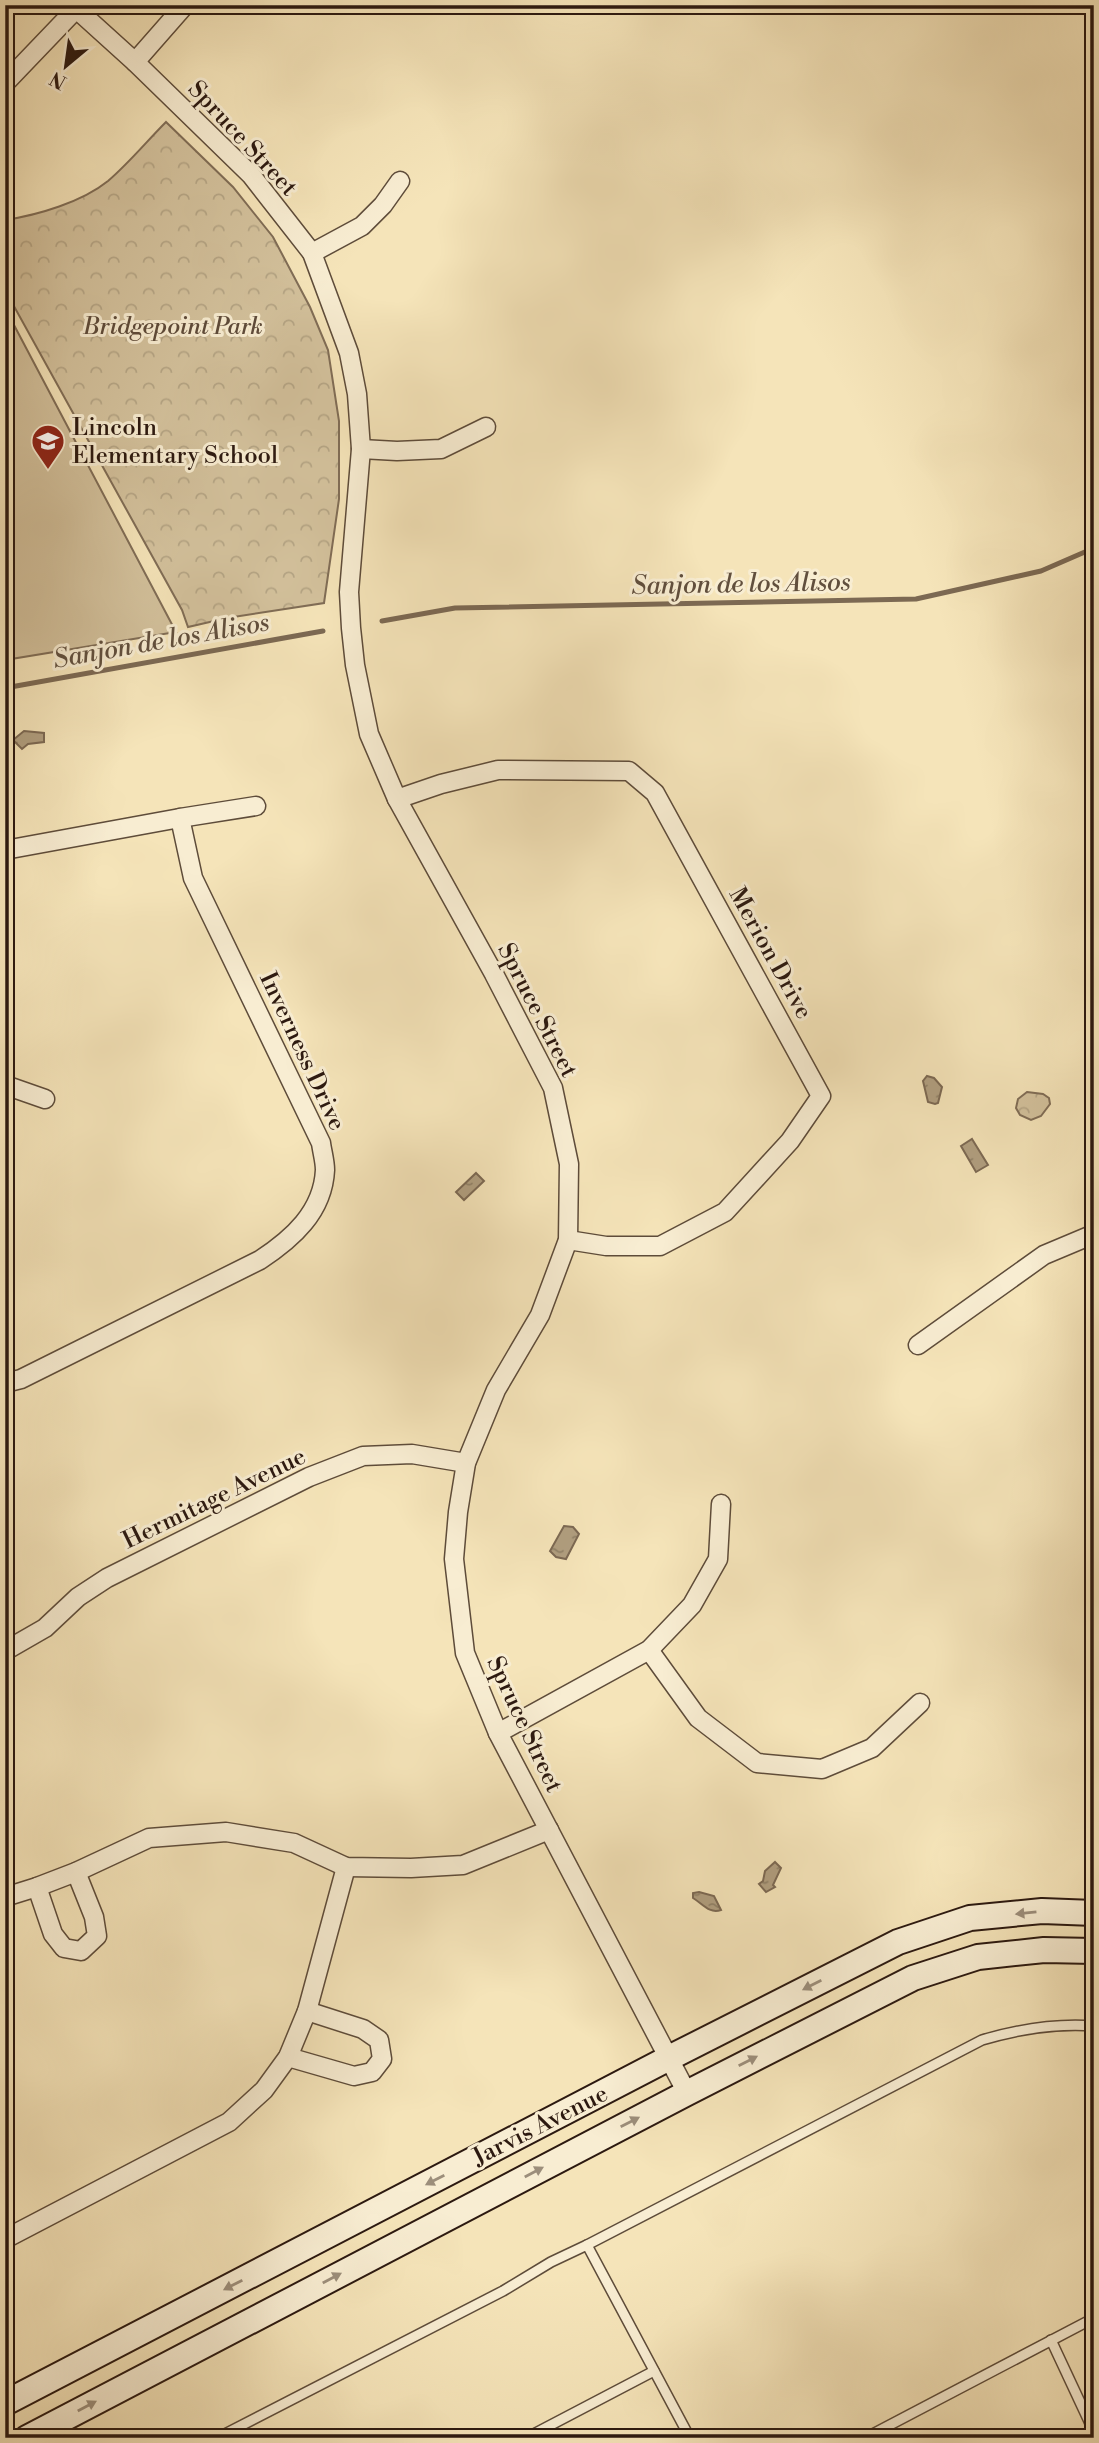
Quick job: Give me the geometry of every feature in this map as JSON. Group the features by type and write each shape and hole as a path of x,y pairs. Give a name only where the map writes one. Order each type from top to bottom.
{"main road":[{"name":"Jarvis Avenue","path":"5,2403 898,1942 970,1918 1042,1911 1094,1913"},
{"name":"Jarvis Avenue","path":"27,2438 913,1978 978,1957 1044,1950 1094,1951"}],"street":[{"path":"135,62 185,5"},
{"path":"8,80 74,7"},
{"name":"Spruce Street","path":"74,7 135,62 251,175 312,253 349,353 357,394 361,449 349,592 355,665 369,734 397,799 494,974 552,1088 569,1164 568,1240 540,1315 496,1390 466,1463 454,1559 465,1653 498,1733 687,2093"},
{"path":"312,253 362,226 383,205 400,181"},
{"path":"361,449 440,449 486,427"},
{"name":"Merion Drive","path":"397,799 498,770 629,771 655,793 821,1096 790,1142 726,1212 660,1246 606,1246 568,1240"},
{"path":"5,850 256,806"},
{"name":"Inverness Drive","path":"5,1383 21,1379 260,1260 287,1242 308,1219 320,1195 325,1169 321,1143 193,878 180,818"},
{"path":"5,1085 45,1099"},
{"path":"918,1345 1044,1255 1094,1234"},
{"name":"Hermitage Avenue","path":"5,1651 45,1628 78,1597 107,1578 309,1478 363,1456 412,1454 466,1463"},
{"path":"498,1733 649,1650 692,1605 718,1559 721,1504"},
{"path":"649,1650 698,1718 757,1763 822,1769 872,1748 920,1703"},
{"path":"5,1897 76,1872 149,1838 226,1832 293,1843 346,1867 411,1868 463,1865 549,1830"},
{"path":"5,2239 229,2122 264,2090 288,2057 307,2011 346,1867"},
{"path":"37,1887 53,1934 64,1948 81,1951 97,1936 94,1917 76,1872"},
{"path":"288,2057 354,2076 372,2071 382,2059 379,2040 363,2029 307,2011"}],"lane":[{"path":"217,2438 982,2040 1042,2026 1094,2026"},
{"path":"587,2245 690,2438"},
{"path":"865,2438 1094,2318"},
{"path":"1051,2340 1094,2432"},
{"path":"526,2438 654,2371"}],"green space":[{"name":"Bridgepoint Park","path":"166,122 233,187 273,237 310,307 328,350 339,421 339,499 324,603 188,627 182,610 5,290 5,220 31,215 86,195 108,181"},
{"name":"Lincoln Elementary School","path":"5,308 176,632 5,660"},
{"path":"1027,1092 1043,1094 1049,1098 1050,1104 1041,1116 1031,1120 1020,1115 1016,1108 1018,1099"}],"water":[{"path":"24,731 44,733 44,742 28,744 22,749 13,740"},
{"path":"927,1076 934,1078 942,1087 938,1103 928,1102 923,1081"},
{"path":"972,1139 988,1165 976,1172 961,1146"},
{"path":"476,1173 484,1181 464,1200 456,1192"},
{"path":"564,1526 573,1527 579,1534 566,1559 556,1557 550,1551"},
{"path":"775,1862 781,1868 773,1885 775,1887 766,1892 759,1884 763,1881 765,1871"},
{"path":"693,1893 714,1896 721,1910 710,1910 693,1898"}],"waterway":[{"name":"Sanjon de los Alisos","path":"382,621 455,608 916,599 1041,571 1094,548"},
{"name":"Sanjon de los Alisos","path":"5,688 323,631"}],"place":[{"name":"Lincoln Elementary School","path":"48,471"}]}
